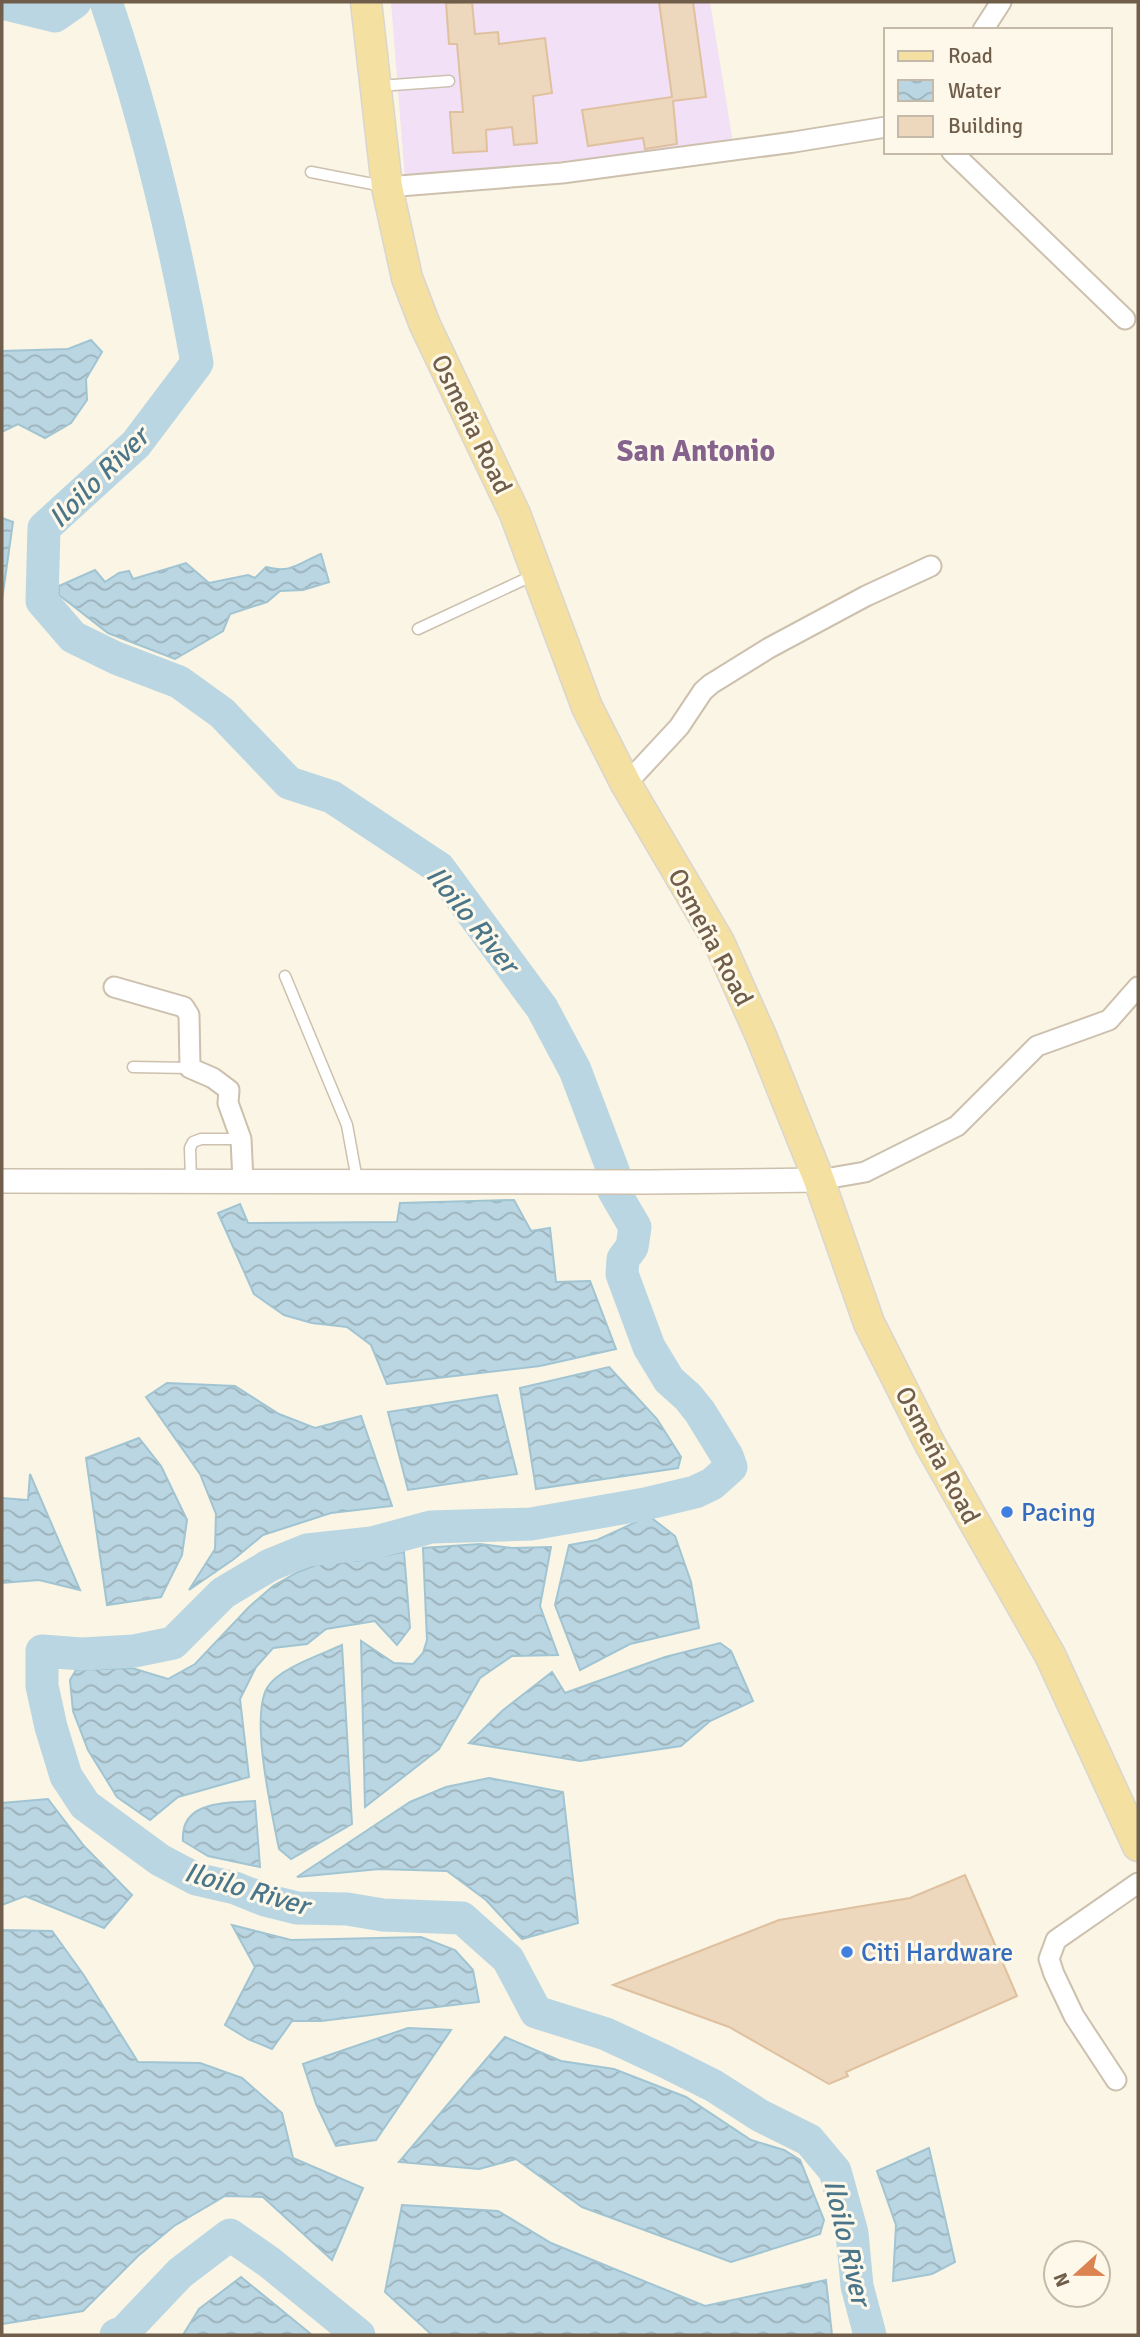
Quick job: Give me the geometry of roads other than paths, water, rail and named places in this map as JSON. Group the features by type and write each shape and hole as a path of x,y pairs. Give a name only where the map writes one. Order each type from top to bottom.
{"main road":[{"name":"Osmeña Road","path":"366,2 387,187 407,278 425,325 515,514 587,707 626,784 719,942 761,1036 819,1180 869,1323 930,1444 1050,1654 1138,1846"}],"street":[{"path":"984,28 1001,2"},
{"path":"387,187 562,173 884,127"},
{"path":"954,154 1125,318"},
{"path":"626,784 679,727 703,691 711,684 769,648 866,596 931,566"},
{"path":"114,987 184,1007 189,1015 190,1068 213,1078 229,1090 228,1103 241,1139 243,1181"},
{"path":"2,1181 819,1180 865,1172 957,1126 1037,1046 1109,1020 1138,987"},
{"path":"1116,2080 1074,2017 1049,1959 1056,1940 1138,1883"}],"lane":[{"path":"375,86 449,81"},
{"path":"312,172 387,187"},
{"path":"418,629 538,573"},
{"path":"285,976 347,1125 357,1180"},
{"path":"133,1067 190,1068"},
{"path":"191,1181 190,1148 193,1142 201,1139 241,1139"}],"water":[{"path":"91,340 102,352 86,379 87,400 71,423 45,438 18,424 2,432 2,351 68,349"},
{"path":"2,518 13,522 2,600"},
{"path":"321,554 329,582 303,590 280,591 267,602 230,614 223,631 175,659 108,633 59,595 59,586 95,570 105,582 119,573 129,571 133,579 186,563 209,583 248,575 255,578 266,567 289,568"},
{"path":"514,1200 531,1231 550,1228 556,1282 590,1281 616,1349 540,1366 387,1384 371,1345 347,1327 312,1323 284,1315 254,1294 218,1213 240,1204 248,1223 397,1222 400,1203"},
{"path":"609,1367 657,1419 681,1457 678,1468 536,1489 520,1388"},
{"path":"167,1383 235,1386 279,1414 315,1428 361,1416 392,1506 331,1513 263,1535 189,1590 215,1549 216,1514 200,1474 146,1397"},
{"path":"497,1395 517,1474 408,1490 388,1412"},
{"path":"139,1438 161,1466 187,1520 182,1555 161,1597 107,1605 86,1458"},
{"path":"30,1474 80,1590 39,1580 2,1583 2,1498 28,1500"},
{"path":"649,1516 675,1536 691,1582 699,1628 630,1644 580,1670 555,1605 569,1545 597,1540"},
{"path":"480,1544 512,1548 551,1547 540,1606 558,1655 512,1656 480,1678 439,1749 365,1807 361,1641 394,1663 413,1664 423,1653 427,1640 423,1548"},
{"path":"404,1552 410,1628 397,1645 375,1621 326,1629 307,1644 273,1648 256,1667 240,1699 249,1777 178,1797 150,1820 117,1797 88,1750 73,1711 70,1680 76,1670 132,1668 168,1679 195,1664 249,1607 273,1586 298,1572 332,1559 357,1561"},
{"path":"720,1643 731,1651 753,1701 710,1721 681,1746 580,1761 469,1743 502,1711 552,1672 565,1693 665,1657"},
{"path":"342,1645 352,1824 291,1859 279,1849 268,1790 261,1743 262,1702 267,1688 280,1675"},
{"path":"489,1778 563,1792 578,1923 522,1939 486,1900 447,1871 379,1869 297,1877 410,1802 446,1787"},
{"path":"48,1799 84,1846 132,1895 104,1928 25,1896 2,1905 2,1803"},
{"path":"255,1801 260,1867 208,1856 183,1841 184,1828 189,1818 197,1811 218,1804"},
{"path":"232,1925 291,1940 421,1937 455,1950 473,1970 479,2002 321,2021 292,2021 272,2049 225,2025 255,1967"},
{"path":"2,1930 52,1931 83,1974 138,2062 200,2063 242,2078 282,2113 293,2158 363,2188 332,2260 263,2197 225,2196 174,2226 138,2256 83,2311 2,2324"},
{"path":"408,2028 451,2030 376,2140 336,2146 316,2104 303,2064"},
{"path":"505,2037 561,2061 614,2069 686,2097 751,2140 784,2150 800,2160 824,2220 820,2234 731,2262 582,2207 516,2159 479,2169 399,2162"},
{"path":"929,2148 955,2262 932,2274 893,2281 896,2225 877,2171"},
{"path":"402,2205 498,2211 551,2243 705,2306 826,2280 832,2335 432,2335 385,2292"},
{"path":"241,2277 312,2335 183,2335 199,2309"}],"waterway":[{"path":"2,3 55,16 75,2"},
{"name":"Iloilo River","path":"106,2 158,181 197,363 136,444 44,528 42,601 73,637 116,658 179,682 222,713 289,783 332,797 439,868 542,1008 575,1070 614,1173"},
{"name":"Iloilo River","path":"614,1191 635,1227 632,1247 623,1259 622,1274 649,1347 669,1380 700,1412 731,1467 712,1484 695,1492 645,1504 531,1524 431,1527 372,1543 307,1550 270,1565 223,1593 173,1643 134,1651 82,1654 42,1651 42,1686 51,1727 66,1776 85,1805 160,1860 196,1879 235,1888 265,1900 297,1908 462,1918 508,1959 536,2012 606,2034 664,2061 809,2140 835,2171 852,2233 857,2286 870,2335"},
{"name":"Iloilo River","path":"116,2335 124,2332 180,2273 230,2235 269,2262 359,2335"}],"place":[{"name":"Pacing","path":"1007,1512"},
{"name":"Citi Hardware","path":"847,1952"}],"district":[{"name":"San Antonio","path":"696,451"}]}
